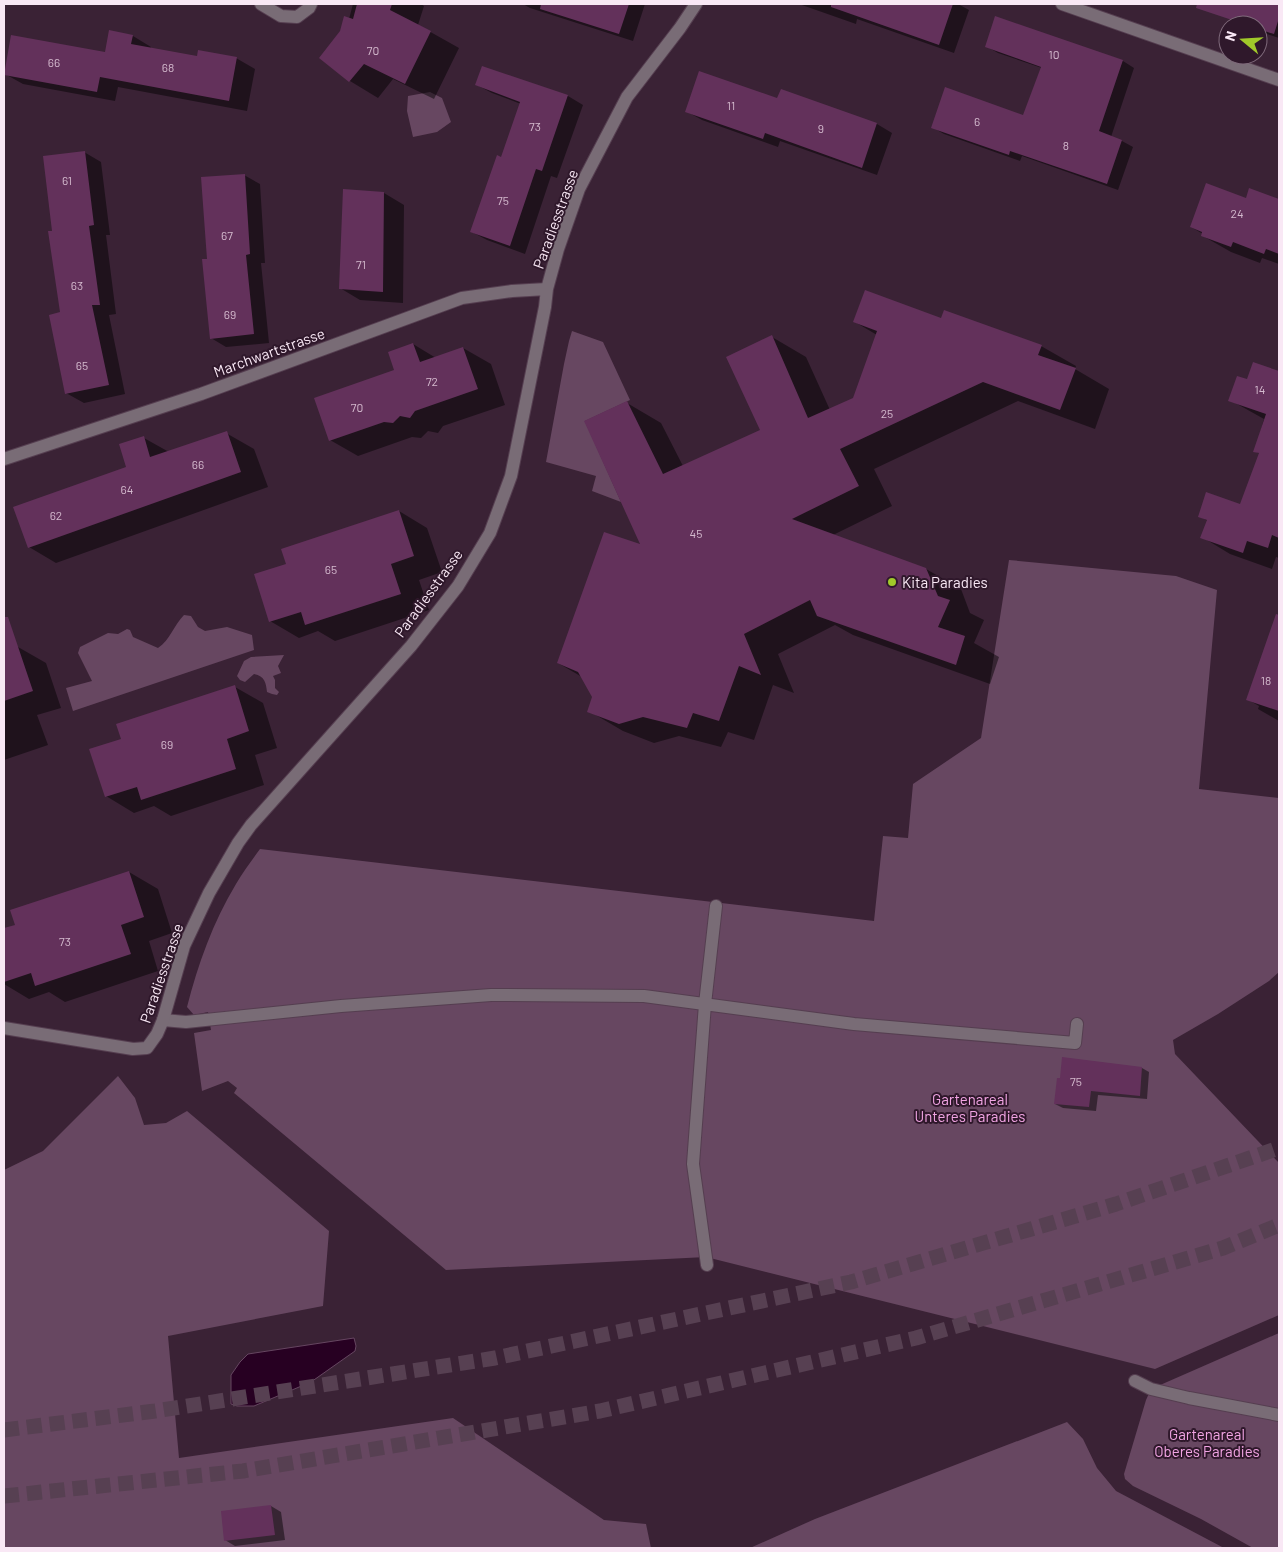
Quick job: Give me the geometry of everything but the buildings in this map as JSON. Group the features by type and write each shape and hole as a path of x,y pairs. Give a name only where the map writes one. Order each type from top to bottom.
{"street":[{"path":"261,4 281,16 297,17 309,8 311,4"},
{"name":"Paradiesstrasse","path":"4,1028 133,1049 147,1048 157,1034 163,1020 184,946 209,892 238,843 251,825 411,646 458,586 490,533 511,476 547,289 558,249 579,189 627,97 696,4"},
{"path":"1062,4 1279,80"},
{"name":"Marchwartstrasse","path":"4,459 201,394 462,298 512,290 547,289"},
{"path":"707,1265 693,1164 705,1004 716,906"},
{"path":"163,1020 186,1022 341,1006 491,995 644,996 854,1024 1075,1043 1077,1024"},
{"path":"1135,1381 1151,1389 1189,1398 1279,1415"}],"green space":[{"path":"430,92 442,98 451,122 437,132 413,137 407,111 408,96"},
{"path":"572,331 603,342 630,400 585,421 621,502 592,491 596,476 546,462"},
{"name":"Gartenareal Unteres Paradies","path":"1009,560 1176,576 1217,590 1199,789 1279,798 1279,972 1269,981 1218,1014 1173,1040 1175,1054 1279,1163 1279,1315 1155,1369 706,1257 446,1270 234,1093 237,1088 228,1081 202,1091 194,1033 211,1030 208,1012 194,1015 187,1007 201,959 213,928 228,898 260,849 874,921 883,836 908,838 913,784 981,738"},
{"path":"184,615 191,616 198,627 205,631 227,627 252,635 254,650 73,711 66,688 92,681 78,653 80,647 108,633 118,634 127,629 130,630 133,637 158,648 166,641"},
{"path":"284,655 278,666 281,673 273,676 275,688 279,692 277,695 267,692 261,676 254,674 245,682 237,676 244,661 251,657"},
{"path":"118,1076 135,1098 144,1125 166,1123 187,1111 329,1231 323,1306 168,1336 179,1458 453,1418 604,1520 646,1524 651,1548 4,1548 4,1170 43,1151"},
{"name":"Gartenareal Oberes Paradies","path":"1279,1333 1279,1548 1253,1548 1201,1519 1133,1486 1125,1479 1124,1474 1151,1389"},
{"path":"1067,1422 1083,1439 1097,1468 1116,1491 1224,1548 750,1548 815,1519"}],"shaded area":[{"path":"354,1338 355,1351 311,1382 254,1406 231,1404 231,1375 248,1354"}],"tunnel":[{"path":"4,1430 155,1411 495,1358 851,1282 1116,1204 1279,1148"},
{"path":"4,1496 243,1471 600,1411 916,1338 1223,1248 1279,1225"}],"place":[{"name":"Kita Paradies","path":"892,582"}]}
